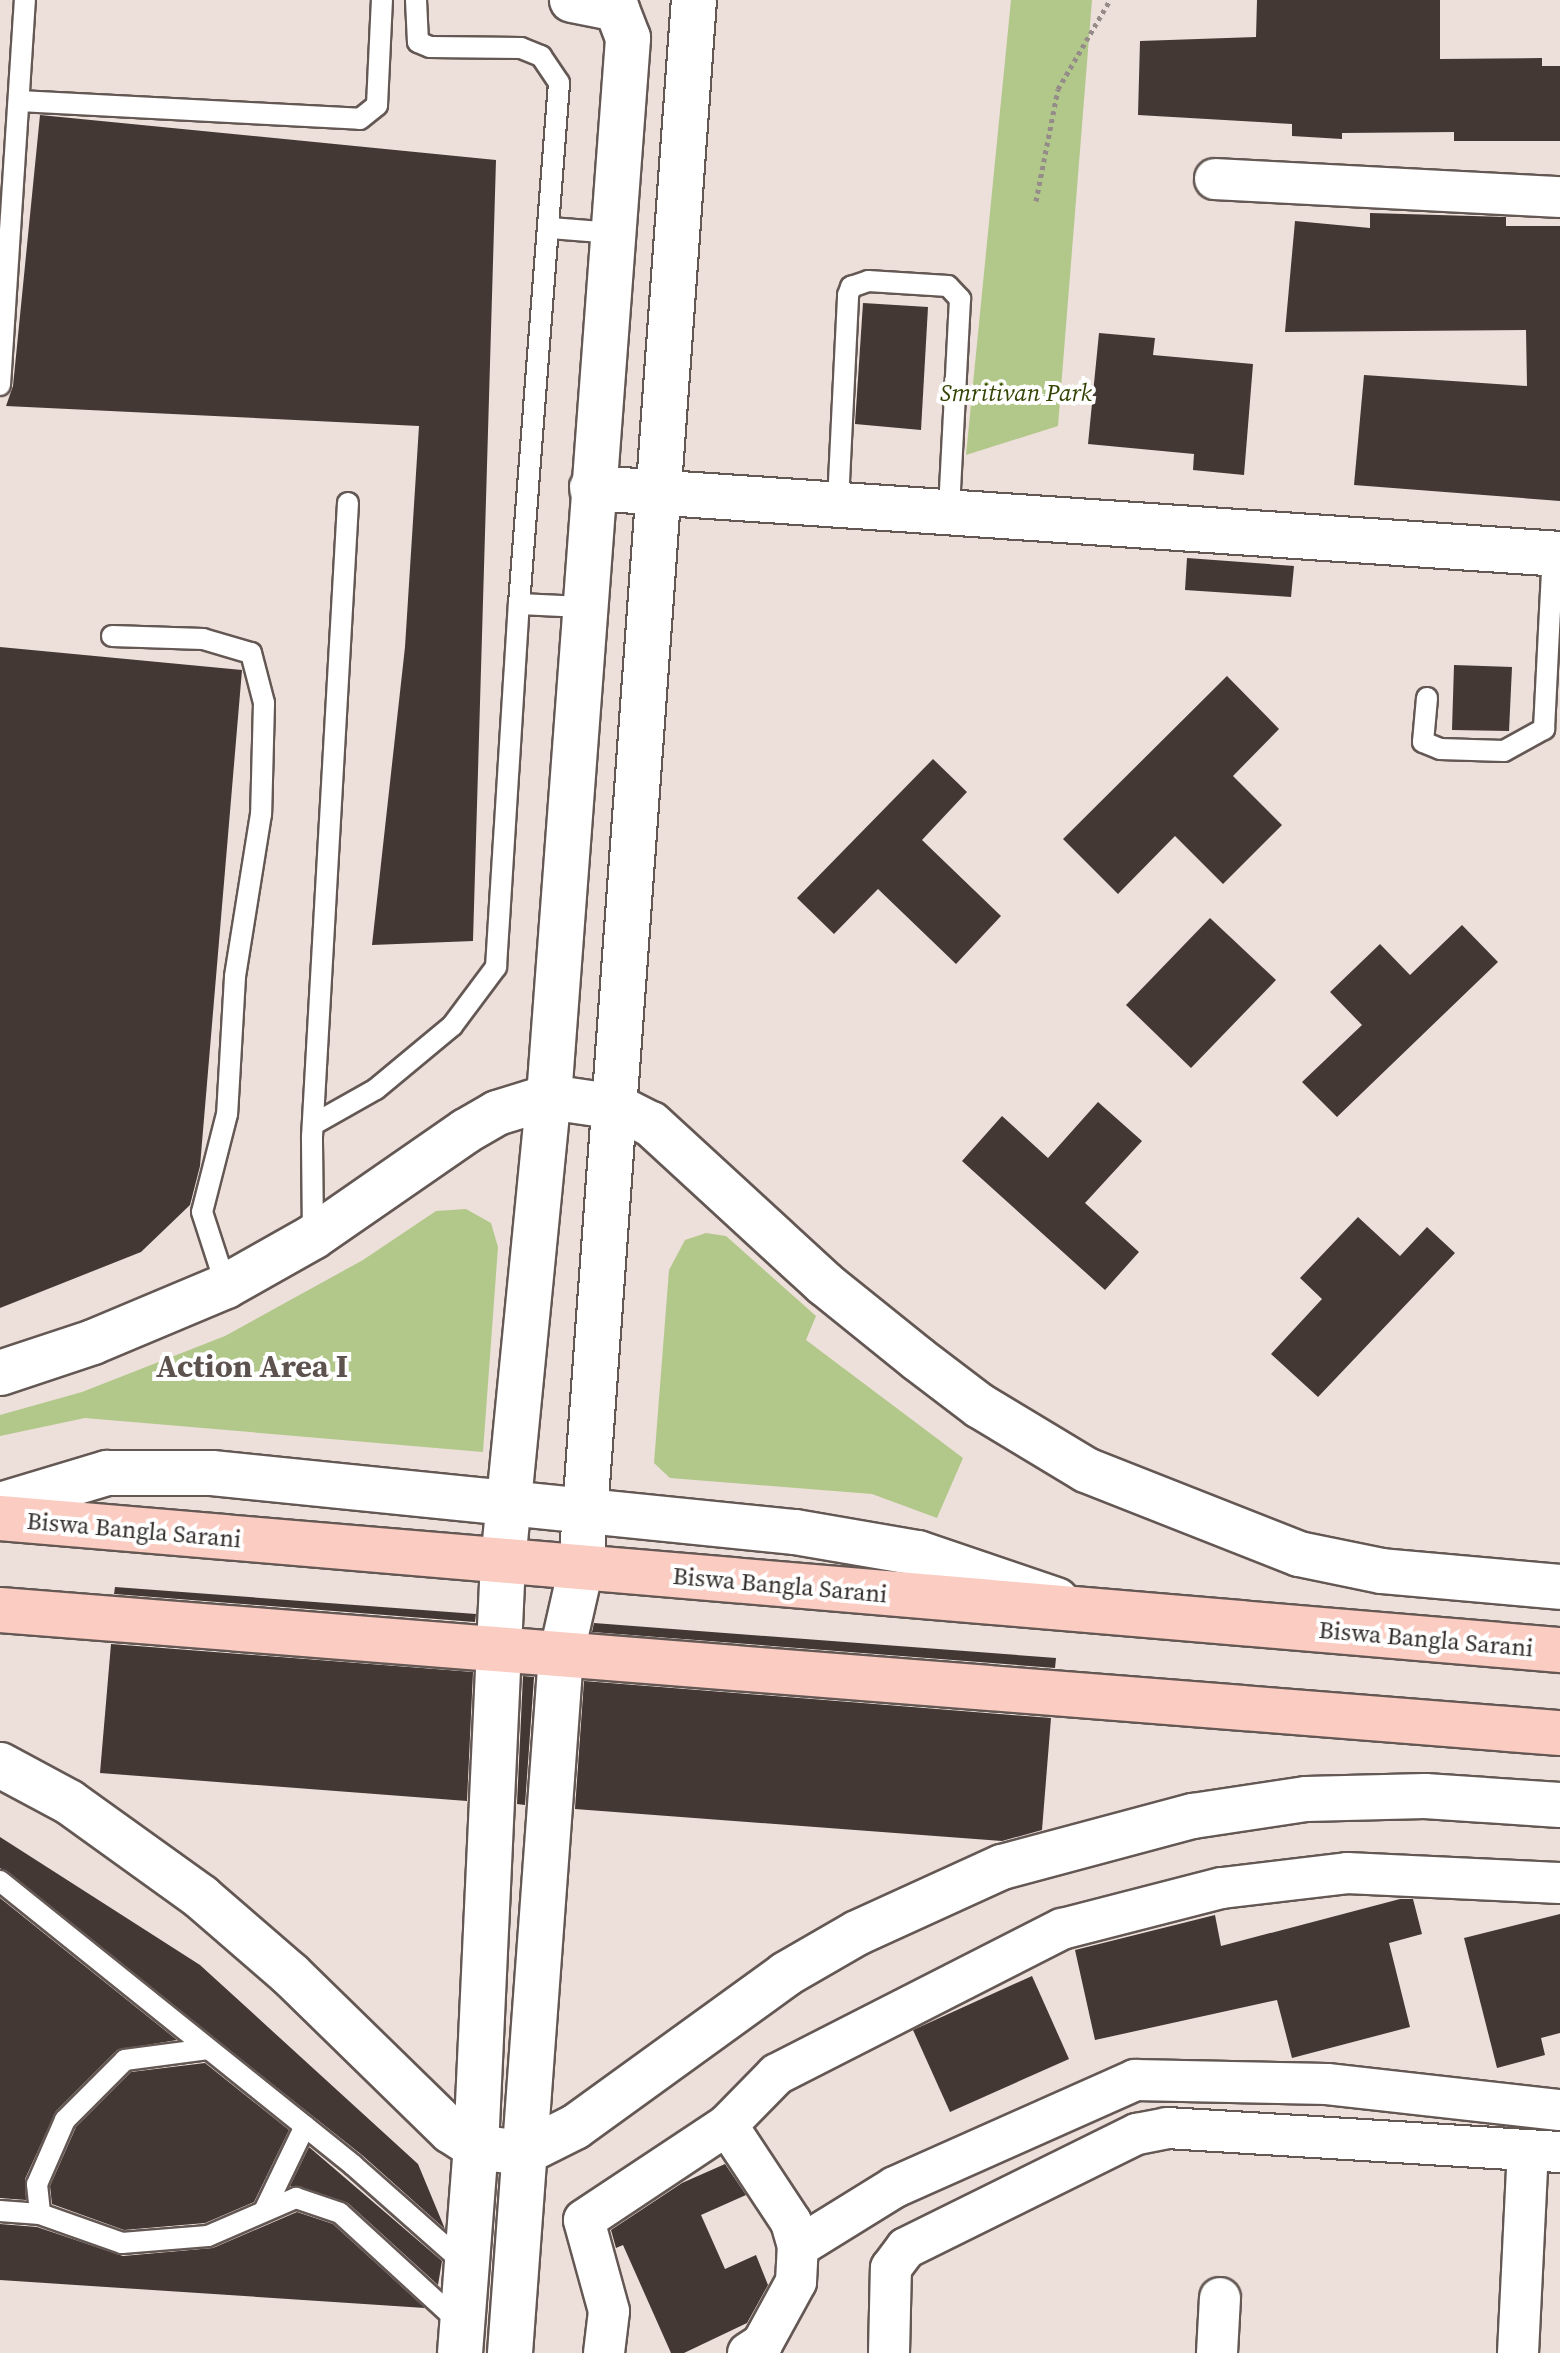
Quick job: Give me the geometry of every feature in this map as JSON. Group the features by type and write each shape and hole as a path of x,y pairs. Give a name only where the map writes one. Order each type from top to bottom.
{"main road":[{"name":"Biswa Bangla Sarani","path":"0,1518 1560,1650"},
{"path":"0,1610 502,1653 1560,1733"}],"street":[{"path":"461,2339 476,2147 502,1653 503,1562 549,1097 583,607 628,38 622,4 572,0"},
{"path":"510,2353 561,1656 581,1568 617,1107 694,0"},
{"path":"1215,179 1560,197"},
{"path":"592,488 949,509 1556,554"},
{"path":"0,1373 93,1342 226,1286 313,1237 466,1131 510,1108 549,1097 617,1107 651,1124 814,1275 918,1359 980,1406 1086,1470 1299,1554 1382,1571 1560,1587"},
{"path":"0,1505 107,1473 161,1470 585,1507 918,1553 1089,1611"},
{"path":"0,1765 69,1802 201,1897 290,1974 451,2131 476,2147 523,2153 575,2127 786,1974 857,1933 1002,1867 1193,1816 1292,1801 1425,1796 1560,1805"},
{"path":"604,2353 609,2311 584,2220 727,2125 777,2074 1062,1929 1222,1888 1347,1873 1560,1883"},
{"path":"798,2247 895,2187 1135,2080 1327,2084 1560,2110"},
{"path":"727,2125 791,2222 798,2247 796,2282 762,2344 748,2353"},
{"path":"889,2353 891,2268 906,2248 1137,2134 1167,2128 1544,2151 1518,2353"},
{"path":"1217,2353 1220,2298"}],"lane":[{"path":"0,385 25,0"},
{"path":"19,101 360,119 377,105 382,0"},
{"path":"314,1124 376,1089 452,1026 496,967 519,604 551,228 559,83 541,56 521,48 418,42 416,0"},
{"path":"551,228 613,233"},
{"path":"838,502 848,295 851,287 868,281 948,286 960,299 949,509"},
{"path":"313,1237 314,1124 348,503"},
{"path":"1427,698 1423,742 1440,749 1504,751 1552,730 1556,554"},
{"path":"519,604 583,607"},
{"path":"112,636 203,639 251,653 264,703 261,814 235,977 227,1114 202,1212 226,1286"},
{"path":"0,1881 305,2126 468,2267"},
{"path":"40,2214 37,2184 65,2120 125,2060 208,2049"},
{"path":"265,2209 305,2126"},
{"path":"0,2211 40,2214 122,2243 208,2236 296,2198 340,2213 461,2339"}],"path":[{"path":"1036,201 1058,89 1110,0"}],"green space":[{"name":"Smritivan Park","path":"1011,0 1092,0 1058,426 966,455"},
{"path":"466,1209 491,1223 498,1247 483,1452 85,1418 0,1436 0,1415 82,1392 225,1336 363,1260 436,1211"},
{"path":"706,1233 726,1236 816,1316 806,1340 963,1458 937,1518 872,1494 670,1478 654,1463 669,1270 685,1240"}],"building":[{"path":"1257,0 1440,0 1440,59 1542,58 1542,66 1560,66 1560,141 1454,141 1454,132 1342,133 1342,139 1292,136 1292,124 1138,115 1140,41 1256,37"},
{"path":"40,115 496,160 473,941 372,945 405,647 419,426 6,406 13,386"},
{"path":"1370,213 1506,217 1506,226 1560,226 1560,501 1354,485 1364,375 1527,386 1526,330 1285,332 1295,221 1370,228"},
{"path":"863,303 928,307 921,430 855,424"},
{"path":"1099,333 1155,338 1153,355 1253,364 1244,475 1193,470 1194,454 1088,444"},
{"path":"1187,558 1294,566 1291,597 1185,590"},
{"path":"0,647 242,670 200,1166 190,1205 141,1252 0,1308"},
{"path":"1454,665 1512,667 1509,731 1452,730"},
{"path":"1227,676 1279,729 1233,776 1282,825 1223,884 1175,836 1118,894 1063,839"},
{"path":"933,759 967,792 922,840 1001,916 956,964 878,889 834,934 797,898"},
{"path":"1210,918 1276,980 1191,1068 1126,1005"},
{"path":"1462,925 1498,962 1337,1117 1302,1082 1362,1025 1330,992 1380,944 1410,975"},
{"path":"1098,1102 1142,1141 1085,1203 1139,1252 1105,1290 962,1161 1002,1116 1048,1158"},
{"path":"1358,1217 1400,1256 1427,1227 1455,1253 1318,1397 1271,1354 1322,1299 1300,1278"},
{"path":"115,1587 476,1614 475,1622 114,1594"},
{"path":"594,1623 1056,1658 1055,1668 592,1632"},
{"path":"111,1644 473,1672 467,1801 100,1773"},
{"path":"523,1676 534,1677 525,1805 517,1804"},
{"path":"584,1681 1051,1718 1042,1830 1002,1841 575,1809"},
{"path":"0,1837 200,1965 418,2164 445,2229 362,2155 0,1868"},
{"path":"0,1898 177,2040 117,2050 56,2111 25,2179 26,2200 0,2198"},
{"path":"1400,1899 1413,1899 1422,1934 1389,1943 1410,2027 1292,2058 1277,2000 1095,2040 1075,1950 1215,1915 1221,1946"},
{"path":"1560,1914 1560,2033 1541,2038 1545,2055 1497,2068 1464,1938"},
{"path":"1032,1976 1069,2059 950,2112 913,2030"},
{"path":"205,2063 289,2130 254,2202 205,2223 124,2230 52,2204 50,2186 76,2127 131,2072"},
{"path":"309,2147 442,2261 438,2285 348,2203 290,2186"},
{"path":"725,2164 746,2195 701,2215 725,2269 756,2255 768,2285 747,2323 684,2353 671,2353 623,2245 616,2248 611,2230 682,2183"},
{"path":"297,2212 333,2224 425,2308 0,2280 0,2224 37,2227 123,2256 213,2248"}],"district":[{"name":"Action Area I","path":"252,1366"}]}
